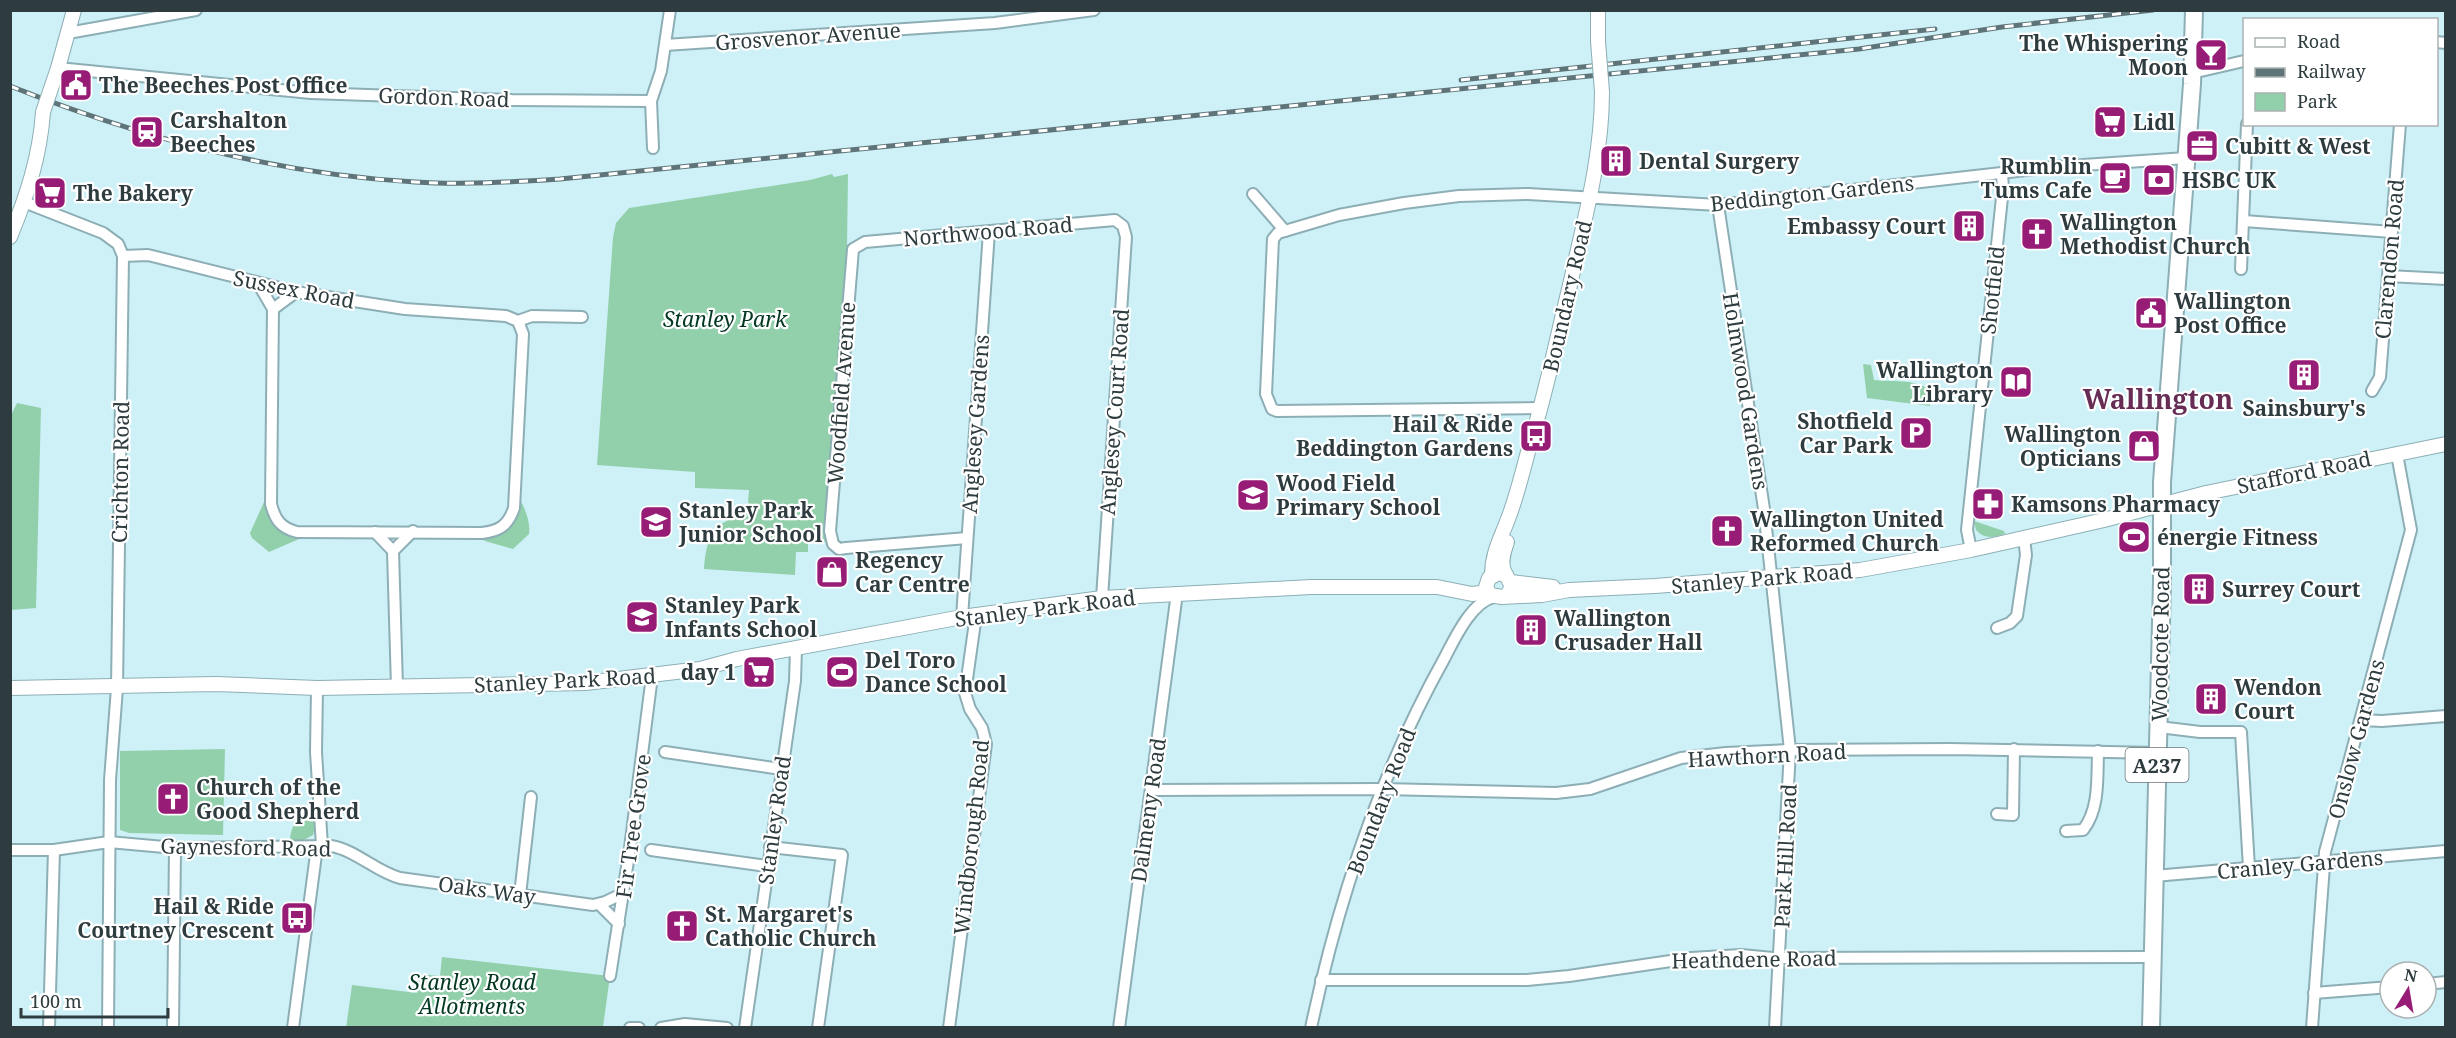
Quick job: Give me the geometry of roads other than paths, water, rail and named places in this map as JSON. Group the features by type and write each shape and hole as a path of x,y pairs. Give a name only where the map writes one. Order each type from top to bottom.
{"main road":[{"path":"10,237 18,208 38,155 43,112 74,10"},
{"name":"Boundary Road","path":"1498,585 1492,565 1498,540 1508,519 1540,408 1590,197 1601,128 1602,92 1598,10"},
{"name":"Woodcote Road","path":"2151,1028 2165,431 2192,74 2194,10"},
{"name":"Stafford Road","path":"2162,503 2445,444"},
{"name":"Stanley Park Road","path":"10,688 117,688 216,684 317,688 586,683 700,669 737,658 969,616 1102,598 1311,587 1437,587 1449,584 1569,590 1773,578 1860,570 1971,550 2121,516 2162,503"}],"street":[{"path":"68,33 196,10"},
{"path":"653,148 651,101 661,71 670,10"},
{"name":"Grosvenor Avenue","path":"665,45 995,23 1094,10"},
{"path":"2192,74 2243,61"},
{"name":"Gordon Road","path":"58,68 311,93 512,100 651,101"},
{"path":"2241,269 2247,126"},
{"name":"Clarendon Road","path":"2372,391 2380,377 2400,126"},
{"name":"Beddington Gardens","path":"1285,231 1339,215 1435,198 1505,194 1718,205 2149,159 2186,158"},
{"name":"Shotfield","path":"1971,550 1967,530 2003,188 2002,174"},
{"path":"1253,194 1285,231 1275,236 1272,245 1266,394 1272,410 1540,408"},
{"name":"Holmwood Gardens","path":"1718,205 1773,578"},
{"path":"18,208 104,233 118,244 123,256"},
{"name":"Northwood Road","path":"853,249 865,242 1111,220 1123,226"},
{"path":"2244,221 2392,232"},
{"name":"Anglesey Court Road","path":"1102,598 1126,237 1123,226"},
{"name":"Anglesey Gardens","path":"969,616 967,538 989,232"},
{"name":"Woodfield Avenue","path":"853,249 830,531 833,544 839,549 967,538"},
{"name":"Sussex Road","path":"123,256 148,255 259,285 405,309 506,316 518,321 532,316 582,317"},
{"name":"Crichton Road","path":"108,1028 110,780 117,688 123,256"},
{"path":"2388,276 2445,279"},
{"path":"259,285 273,309 271,494 273,514 278,523 286,529 297,532 493,531 500,529 511,518 514,508 523,334 518,321"},
{"path":"273,309 296,292"},
{"name":"Onslow Gardens","path":"2312,1028 2324,861 2411,531 2397,454"},
{"path":"393,551 413,531"},
{"path":"375,532 393,551 397,687"},
{"path":"1997,628 2010,623 2017,616 2026,555 2024,538"},
{"name":"Park Hill Road","path":"1773,578 1790,750 1775,1028"},
{"name":"Boundary Road","path":"1311,1028 1321,980 1366,830 1382,789 1419,702 1470,615 1498,585"},
{"name":"Dalmeny Road","path":"1119,1028 1177,593"},
{"name":"Windborough Road","path":"949,1028 986,744 982,728 970,709 965,693 969,616"},
{"name":"Stanley Road","path":"745,1028 795,681 796,648"},
{"name":"Fir Tree Grove","path":"610,976 624,893 652,676"},
{"path":"293,1028 319,846 316,752 317,688"},
{"path":"2361,720 2382,721 2445,716"},
{"path":"2159,727 2200,732 2241,732 2249,868"},
{"path":"1997,814 2013,815 2014,749"},
{"name":"Hawthorn Road","path":"1151,790 1382,789 1573,792 1611,782 1681,758 1702,754 1790,750 2014,749 2158,753"},
{"path":"2066,831 2083,830 2092,812 2096,792 2098,751"},
{"path":"665,752 781,769"},
{"path":"520,895 531,797"},
{"name":"Gaynesford Road","path":"10,850 54,850 109,842 175,848 319,846 343,849 378,869"},
{"path":"770,847 842,855 818,1028"},
{"path":"173,1028 175,848"},
{"path":"49,1028 54,850"},
{"path":"651,850 767,866"},
{"name":"Cranley Gardens","path":"2154,876 2445,851"},
{"name":"Oaks Way","path":"378,869 400,878 599,904"},
{"path":"618,924 599,904 624,893"},
{"name":"Heathdene Road","path":"1321,980 1527,980 1611,971 1646,963 1741,955 1779,957 2152,957"},
{"path":"2314,993 2378,988"},
{"path":"661,1028 685,1024 727,1028"},
{"path":"630,1028 639,1028"}],"railway":[{"path":"10,86 109,122 260,162 363,178 433,183 488,183 560,179 1859,49 2002,27 2153,10"},
{"path":"1461,80 1935,29"}],"place":[{"name":"The Whispering Moon","path":"2211,55"},
{"name":"The Beeches Post Office","path":"76,85"},
{"name":"Lidl","path":"2110,122"},
{"name":"Carshalton Beeches","path":"147,132"},
{"name":"Cubitt & West","path":"2202,146"},
{"name":"Dental Surgery","path":"1616,161"},
{"name":"Rumblin Tums Cafe","path":"2115,178"},
{"name":"HSBC UK","path":"2159,180"},
{"name":"The Bakery","path":"50,193"},
{"name":"Embassy Court","path":"1969,226"},
{"name":"Wallington Methodist Church","path":"2037,234"},
{"name":"Wallington Post Office","path":"2151,313"},
{"name":"Sainsbury's","path":"2304,375"},
{"name":"Wallington Library","path":"2016,382"},
{"name":"Shotfield Car Park","path":"1916,433"},
{"name":"Hail & Ride Beddington Gardens","path":"1536,436"},
{"name":"Wallington Opticians","path":"2144,446"},
{"name":"Wood Field Primary School","path":"1253,495"},
{"name":"Kamsons Pharmacy","path":"1988,504"},
{"name":"Stanley Park Junior School","path":"656,522"},
{"name":"Wallington United Reformed Church","path":"1727,531"},
{"name":"énergie Fitness","path":"2134,537"},
{"name":"Regency Car Centre","path":"832,572"},
{"name":"Surrey Court","path":"2199,589"},
{"name":"Stanley Park Infants School","path":"642,617"},
{"name":"Wallington Crusader Hall","path":"1531,630"},
{"name":"day 1","path":"759,672"},
{"name":"Del Toro Dance School","path":"842,672"},
{"name":"Wendon Court","path":"2211,699"},
{"name":"Church of the Good Shepherd","path":"173,799"},
{"name":"Hail & Ride Courtney Crescent","path":"297,918"},
{"name":"St. Margaret's Catholic Church","path":"682,926"}],"district":[{"name":"Wallington","path":"2158,398"}],"park label":[{"name":"Stanley Park","path":"725,319"},
{"name":"Stanley Road Allotments","path":"472,994"}]}
